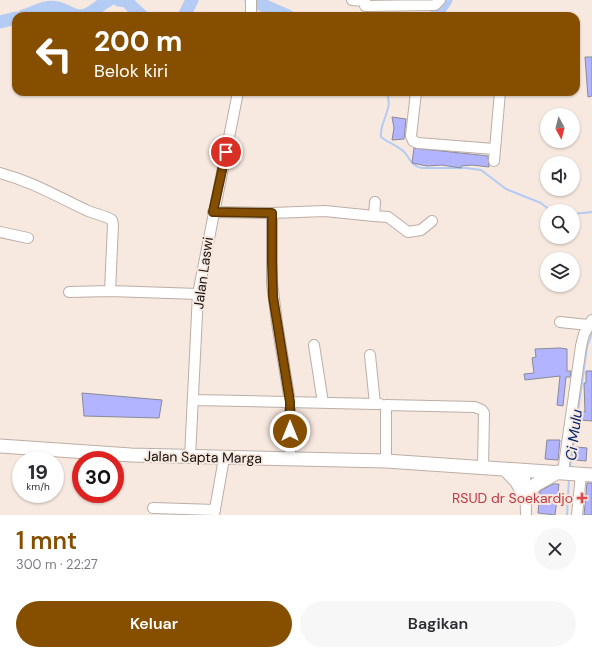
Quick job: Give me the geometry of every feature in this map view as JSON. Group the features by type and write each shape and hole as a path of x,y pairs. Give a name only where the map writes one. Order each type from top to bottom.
{"main road":[{"name":"Jalan Sapta Marga","path":"0,446 131,455 290,460 386,461 584,474"},
{"path":"505,469 517,482 525,497 535,485 545,478 562,472"}],"street":[{"path":"352,0 365,5 435,5 440,0"},
{"name":"Jalan Laswi","path":"190,457 194,400 198,294 237,96"},
{"path":"416,96 411,136 414,141 420,143 494,149"},
{"path":"494,161 500,96"},
{"path":"0,173 45,189 87,211 112,220 110,291"},
{"path":"374,216 375,202"},
{"path":"213,212 272,213 325,211 388,217 408,232 421,230 432,221"},
{"path":"272,213 273,297 290,402 290,460"},
{"path":"0,232 28,238"},
{"path":"69,292 110,291 198,294"},
{"path":"560,322 590,322 582,346 562,472"},
{"path":"314,345 323,403"},
{"path":"370,355 375,404"},
{"path":"194,400 475,407 482,410 484,414 483,467"},
{"path":"386,405 386,461"},
{"path":"153,508 214,512 224,458"},
{"path":"525,470 526,515"},
{"path":"577,515 584,474"}],"building":[{"path":"585,57 592,57 592,96 588,97"},
{"path":"392,117 406,119 404,139 392,140 394,128"},
{"path":"414,148 488,156 489,167 472,165 461,166 461,168 442,165 427,166 412,163"},
{"path":"535,349 567,349 567,371 571,371 570,377 566,377 563,406 557,405 560,376 525,380 524,374 534,373 532,358 536,357"},
{"path":"586,371 592,371 592,421 579,420 579,411 585,412 584,383 586,383"},
{"path":"82,393 162,400 159,418 84,416"},
{"path":"547,440 560,440 558,460 545,459"},
{"path":"576,447 587,448 586,461 575,460"},
{"path":"587,483 592,483 592,515 584,515"},
{"path":"553,484 559,484 555,515 538,513 540,491"}],"waterway":[{"path":"92,12 109,0"},
{"path":"119,0 126,1 138,12"},
{"path":"186,12 192,0"},
{"path":"251,0 279,12"},
{"path":"438,12 446,0"},
{"path":"34,12 44,8 53,7 68,12"},
{"path":"0,22 12,19"},
{"path":"387,96 389,104 382,125 381,137 403,151 414,165 422,168 466,168 481,170 506,189 542,204"},
{"path":"580,213 592,212"},
{"name":"Ci Mulu","path":"570,468 587,347 592,333"},
{"name":"Ci Mulu","path":"567,515 569,478"}],"place":[{"name":"RSUD dr Soekardjo","path":"582,498"}],"route":[{"path":"226,152 213,212 272,213 273,297 290,402 290,431"}]}
